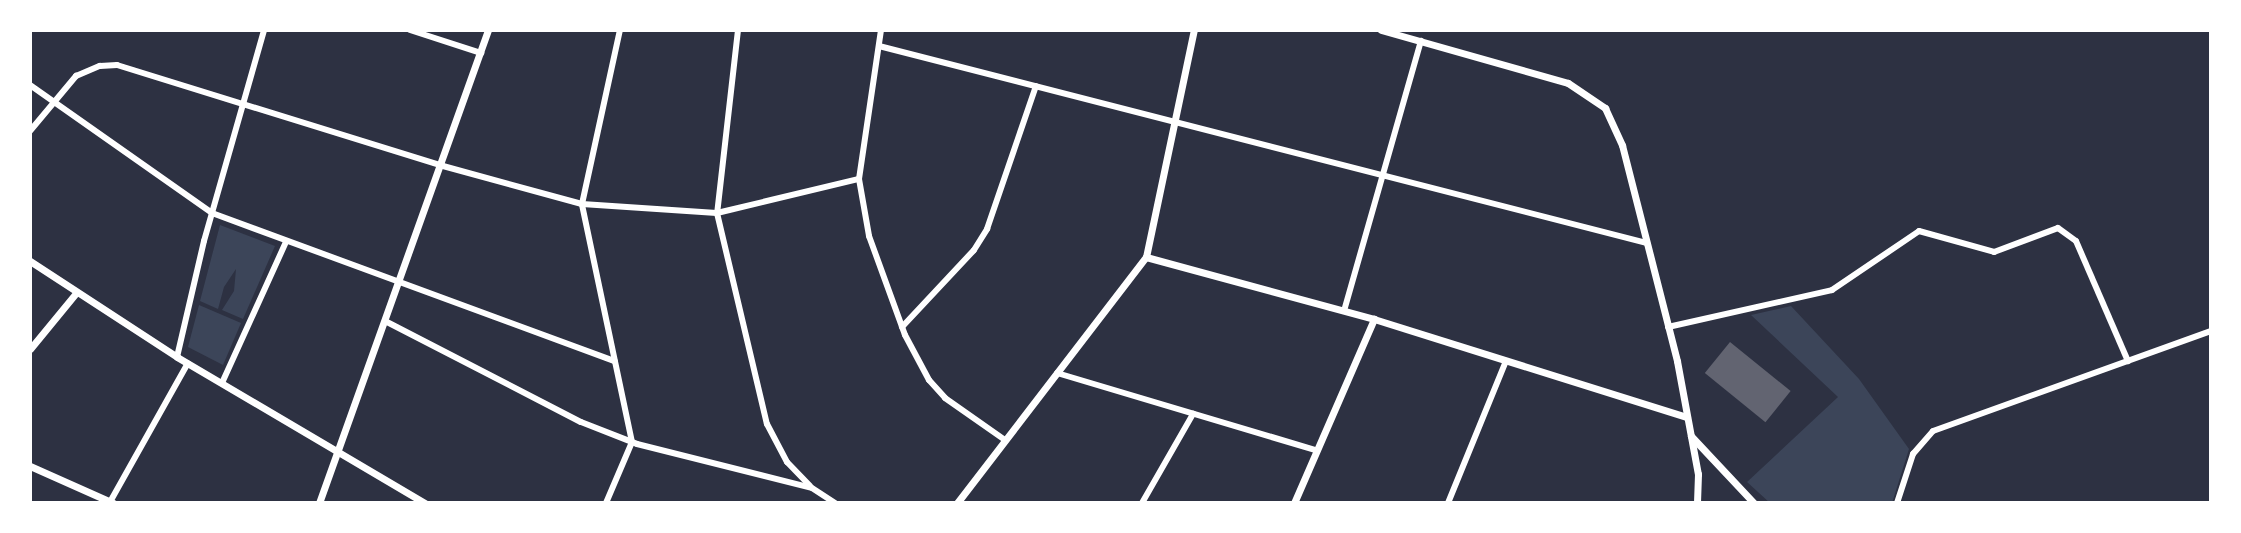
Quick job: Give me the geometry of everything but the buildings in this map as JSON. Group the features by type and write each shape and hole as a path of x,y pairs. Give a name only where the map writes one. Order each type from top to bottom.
{"street":[{"path":"177,357 212,213 264,30"},
{"path":"410,30 481,53"},
{"path":"320,503 341,452 443,166 488,30"},
{"path":"607,503 632,442 582,204 621,30"},
{"path":"738,30 717,213 767,424 787,462 812,488 835,503"},
{"path":"881,30 859,178 869,236 918,363 945,398 1005,440"},
{"path":"957,503 1146,257 1194,30"},
{"path":"1381,30 1568,83 1591,95 1615,126 1668,327 1691,436 1697,503"},
{"path":"1344,311 1385,176 1420,41"},
{"path":"879,46 1647,243"},
{"path":"30,131 52,102 87,69 117,65 443,166 582,204 717,213 859,178"},
{"path":"30,85 212,213 400,285 615,361"},
{"path":"902,327 974,250 987,229 1036,86"},
{"path":"1668,327 1832,290 1919,231 1994,252 2051,230 2070,234 2129,361"},
{"path":"222,383 286,242"},
{"path":"1146,257 1374,319 1687,417"},
{"path":"30,261 177,357 425,503"},
{"path":"30,349 76,293"},
{"path":"1294,503 1374,319"},
{"path":"387,322 543,405 632,442 812,488"},
{"path":"1897,503 1913,454 1933,431 2211,331"},
{"path":"1448,503 1506,361"},
{"path":"30,466 111,503 188,363"},
{"path":"1057,373 1315,450"},
{"path":"1142,503 1193,414"},
{"path":"1691,436 1754,503"}],"shaded area":[{"path":"220,225 275,246 243,319 222,310 234,291 236,269 224,287 218,309 200,301"},
{"path":"199,305 241,323 223,365 188,347"},
{"path":"1791,306 1859,379 1909,449 1892,503 1770,503 1747,482 1838,397 1751,315"}]}
